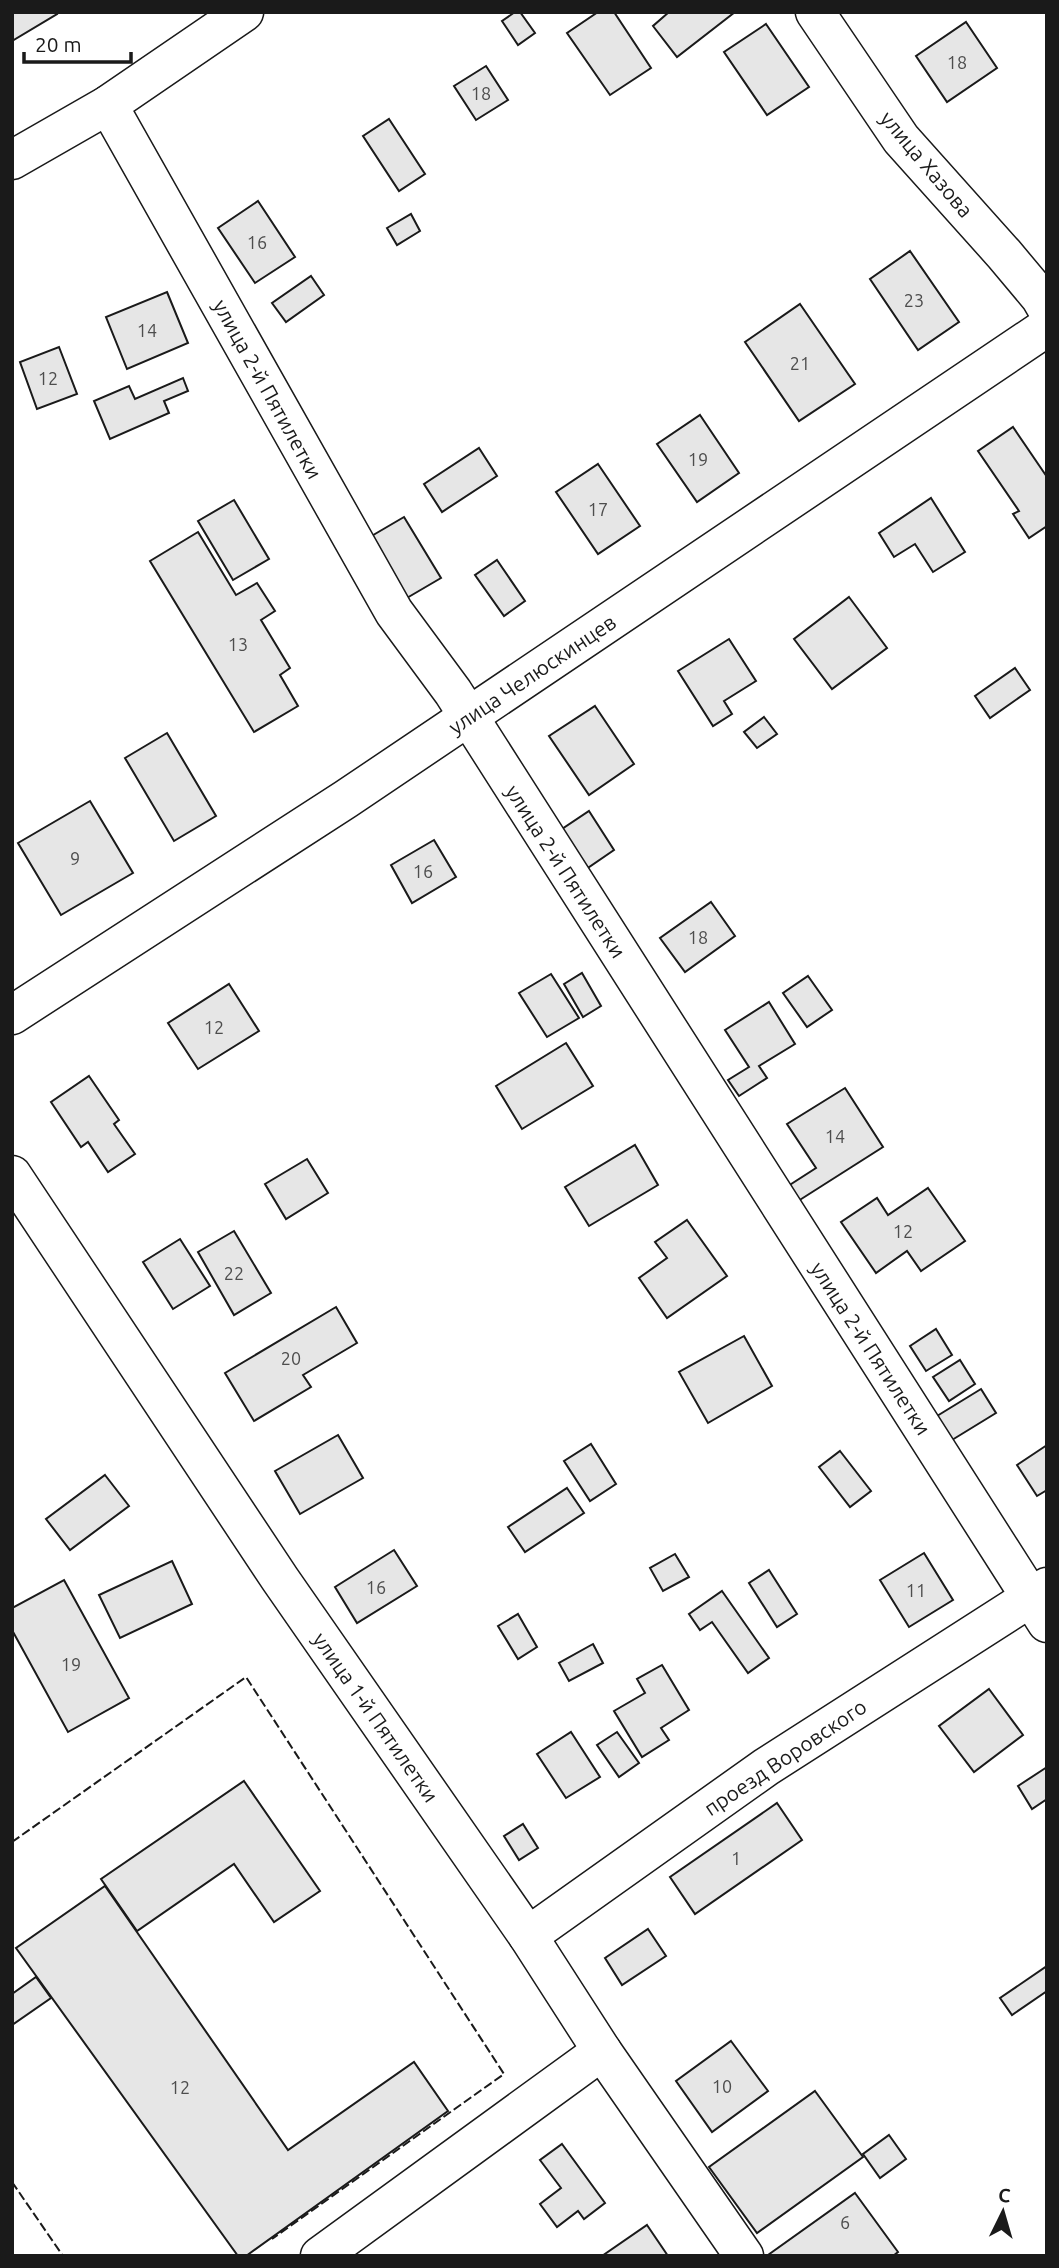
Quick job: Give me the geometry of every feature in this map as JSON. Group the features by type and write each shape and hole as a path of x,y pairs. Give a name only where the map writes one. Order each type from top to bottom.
{"street":[{"path":"12,160 108,105 244,12"},
{"name":"улица Хазова","path":"815,12 901,139 1011,262 1047,309"},
{"name":"улица 2-й Пятилетки","path":"108,105 394,612 453,692 1041,1603"},
{"name":"улица Челюскинцев","path":"12,1015 346,799 1047,327"},
{"name":"улица 1-й Пятилетки","path":"12,1175 280,1579 528,1936 602,2051 744,2256"},
{"name":"проезд Воровского","path":"528,1936 766,1767 1041,1603"},
{"path":"320,2256 602,2051"}],"building":[{"path":"12,12 56,12 57,14 12,41"},
{"path":"515,12 520,12 535,33 518,45 502,21"},
{"path":"598,12 614,12 651,68 610,95 567,33"},
{"path":"669,12 735,12 677,57 653,26"},
{"path":"966,22 997,68 947,102 916,56"},
{"path":"766,24 809,87 767,115 724,52"},
{"path":"486,66 508,100 476,120 454,86"},
{"path":"389,119 425,174 399,191 363,136"},
{"path":"258,201 295,257 255,283 218,228"},
{"path":"411,214 420,231 397,245 387,228"},
{"path":"910,251 959,322 918,350 870,279"},
{"path":"311,276 324,295 286,322 272,303"},
{"path":"167,292 188,343 127,369 106,317"},
{"path":"800,304 855,384 799,421 745,342"},
{"path":"59,347 77,394 37,409 20,362"},
{"path":"183,378 188,391 164,401 169,413 110,439 94,401 129,386 135,399"},
{"path":"700,415 739,473 697,502 657,444"},
{"path":"1013,427 1047,477 1047,526 1029,538 1013,514 1019,511 978,451"},
{"path":"479,448 497,476 442,512 424,484"},
{"path":"598,464 640,526 598,554 556,492"},
{"path":"931,498 965,552 933,572 915,544 894,557 879,533"},
{"path":"234,500 269,559 233,580 198,521"},
{"path":"404,517 441,578 400,602 363,541"},
{"path":"198,532 236,595 257,583 275,611 261,620 290,668 280,675 298,706 254,732 150,561"},
{"path":"497,560 525,601 504,616 475,575"},
{"path":"849,597 887,648 832,689 794,639"},
{"path":"729,639 756,681 724,701 732,714 713,726 678,671"},
{"path":"1015,668 1030,690 990,718 975,696"},
{"path":"595,706 634,764 589,795 549,736"},
{"path":"764,717 777,734 757,748 744,732"},
{"path":"167,733 216,816 174,841 125,758"},
{"path":"90,801 133,873 61,915 18,843"},
{"path":"589,811 614,850 576,876 550,837"},
{"path":"434,840 456,877 412,903 391,865"},
{"path":"711,902 735,936 685,972 660,938"},
{"path":"582,973 601,1006 583,1017 564,984"},
{"path":"551,974 579,1018 547,1037 519,993"},
{"path":"808,976 832,1010 807,1027 783,993"},
{"path":"229,984 259,1031 198,1069 168,1023"},
{"path":"769,1002 795,1044 759,1066 767,1078 739,1096 728,1080 749,1067 725,1030"},
{"path":"566,1043 593,1086 522,1129 496,1086"},
{"path":"89,1076 119,1120 114,1124 135,1154 108,1172 88,1142 81,1147 51,1102"},
{"path":"845,1088 883,1147 795,1203 785,1188 816,1168 787,1124"},
{"path":"635,1145 658,1185 589,1226 565,1187"},
{"path":"307,1159 328,1193 286,1219 265,1184"},
{"path":"928,1188 965,1241 921,1271 907,1251 876,1273 841,1222 877,1198 888,1215"},
{"path":"687,1220 727,1276 667,1318 639,1278 667,1258 655,1242"},
{"path":"234,1231 271,1293 234,1315 198,1252"},
{"path":"180,1239 210,1286 173,1309 143,1262"},
{"path":"336,1307 357,1343 303,1375 311,1387 254,1421 225,1373"},
{"path":"936,1329 952,1355 926,1371 910,1346"},
{"path":"744,1336 772,1386 708,1423 679,1372"},
{"path":"960,1360 975,1384 949,1401 933,1377"},
{"path":"981,1389 996,1413 952,1440 937,1416"},
{"path":"338,1435 363,1478 300,1514 275,1471"},
{"path":"591,1444 616,1484 590,1501 564,1461"},
{"path":"1047,1445 1047,1490 1037,1496 1017,1465"},
{"path":"840,1451 871,1491 850,1507 819,1467"},
{"path":"105,1475 129,1506 70,1550 46,1519"},
{"path":"567,1488 584,1513 525,1552 508,1527"},
{"path":"394,1550 417,1586 357,1623 335,1587"},
{"path":"924,1553 953,1600 909,1627 880,1580"},
{"path":"675,1554 689,1577 663,1591 650,1568"},
{"path":"172,1561 192,1604 120,1638 99,1595"},
{"path":"769,1570 797,1614 777,1627 749,1583"},
{"path":"64,1580 129,1698 68,1732 12,1630 12,1608"},
{"path":"722,1591 769,1658 748,1673 712,1622 700,1630 689,1614"},
{"path":"518,1614 537,1647 518,1659 498,1626"},
{"path":"593,1644 603,1663 569,1681 559,1663"},
{"path":"662,1665 689,1710 661,1728 669,1740 642,1757 614,1711 645,1693 637,1679"},
{"path":"989,1689 1023,1735 974,1772 939,1726"},
{"path":"571,1732 600,1777 566,1798 537,1754"},
{"path":"617,1732 639,1763 619,1777 597,1745"},
{"path":"1047,1767 1047,1799 1032,1809 1018,1786"},
{"path":"244,1781 320,1891 274,1922 234,1864 137,1931 101,1879"},
{"path":"777,1803 802,1840 695,1914 670,1877"},
{"path":"523,1824 538,1848 519,1860 504,1836"},
{"path":"105,1886 288,2150 414,2062 448,2111 246,2256 238,2256 16,1948"},
{"path":"648,1929 666,1956 622,1985 605,1958"},
{"path":"1047,1966 1047,1991 1012,2015 1000,1998"},
{"path":"36,1977 51,1998 12,2025 12,1994"},
{"path":"731,2041 768,2091 712,2132 676,2081"},
{"path":"815,2091 863,2157 757,2233 709,2167"},
{"path":"889,2135 906,2159 880,2178 863,2154"},
{"path":"562,2144 605,2203 584,2219 578,2211 557,2227 540,2204 561,2188 540,2160"},
{"path":"855,2193 898,2252 893,2256 768,2255"},
{"path":"647,2225 668,2256 602,2256"}],"fence":[{"path":"12,1842 246,1677 504,2074 272,2239"},
{"path":"12,2182 63,2256"}]}
